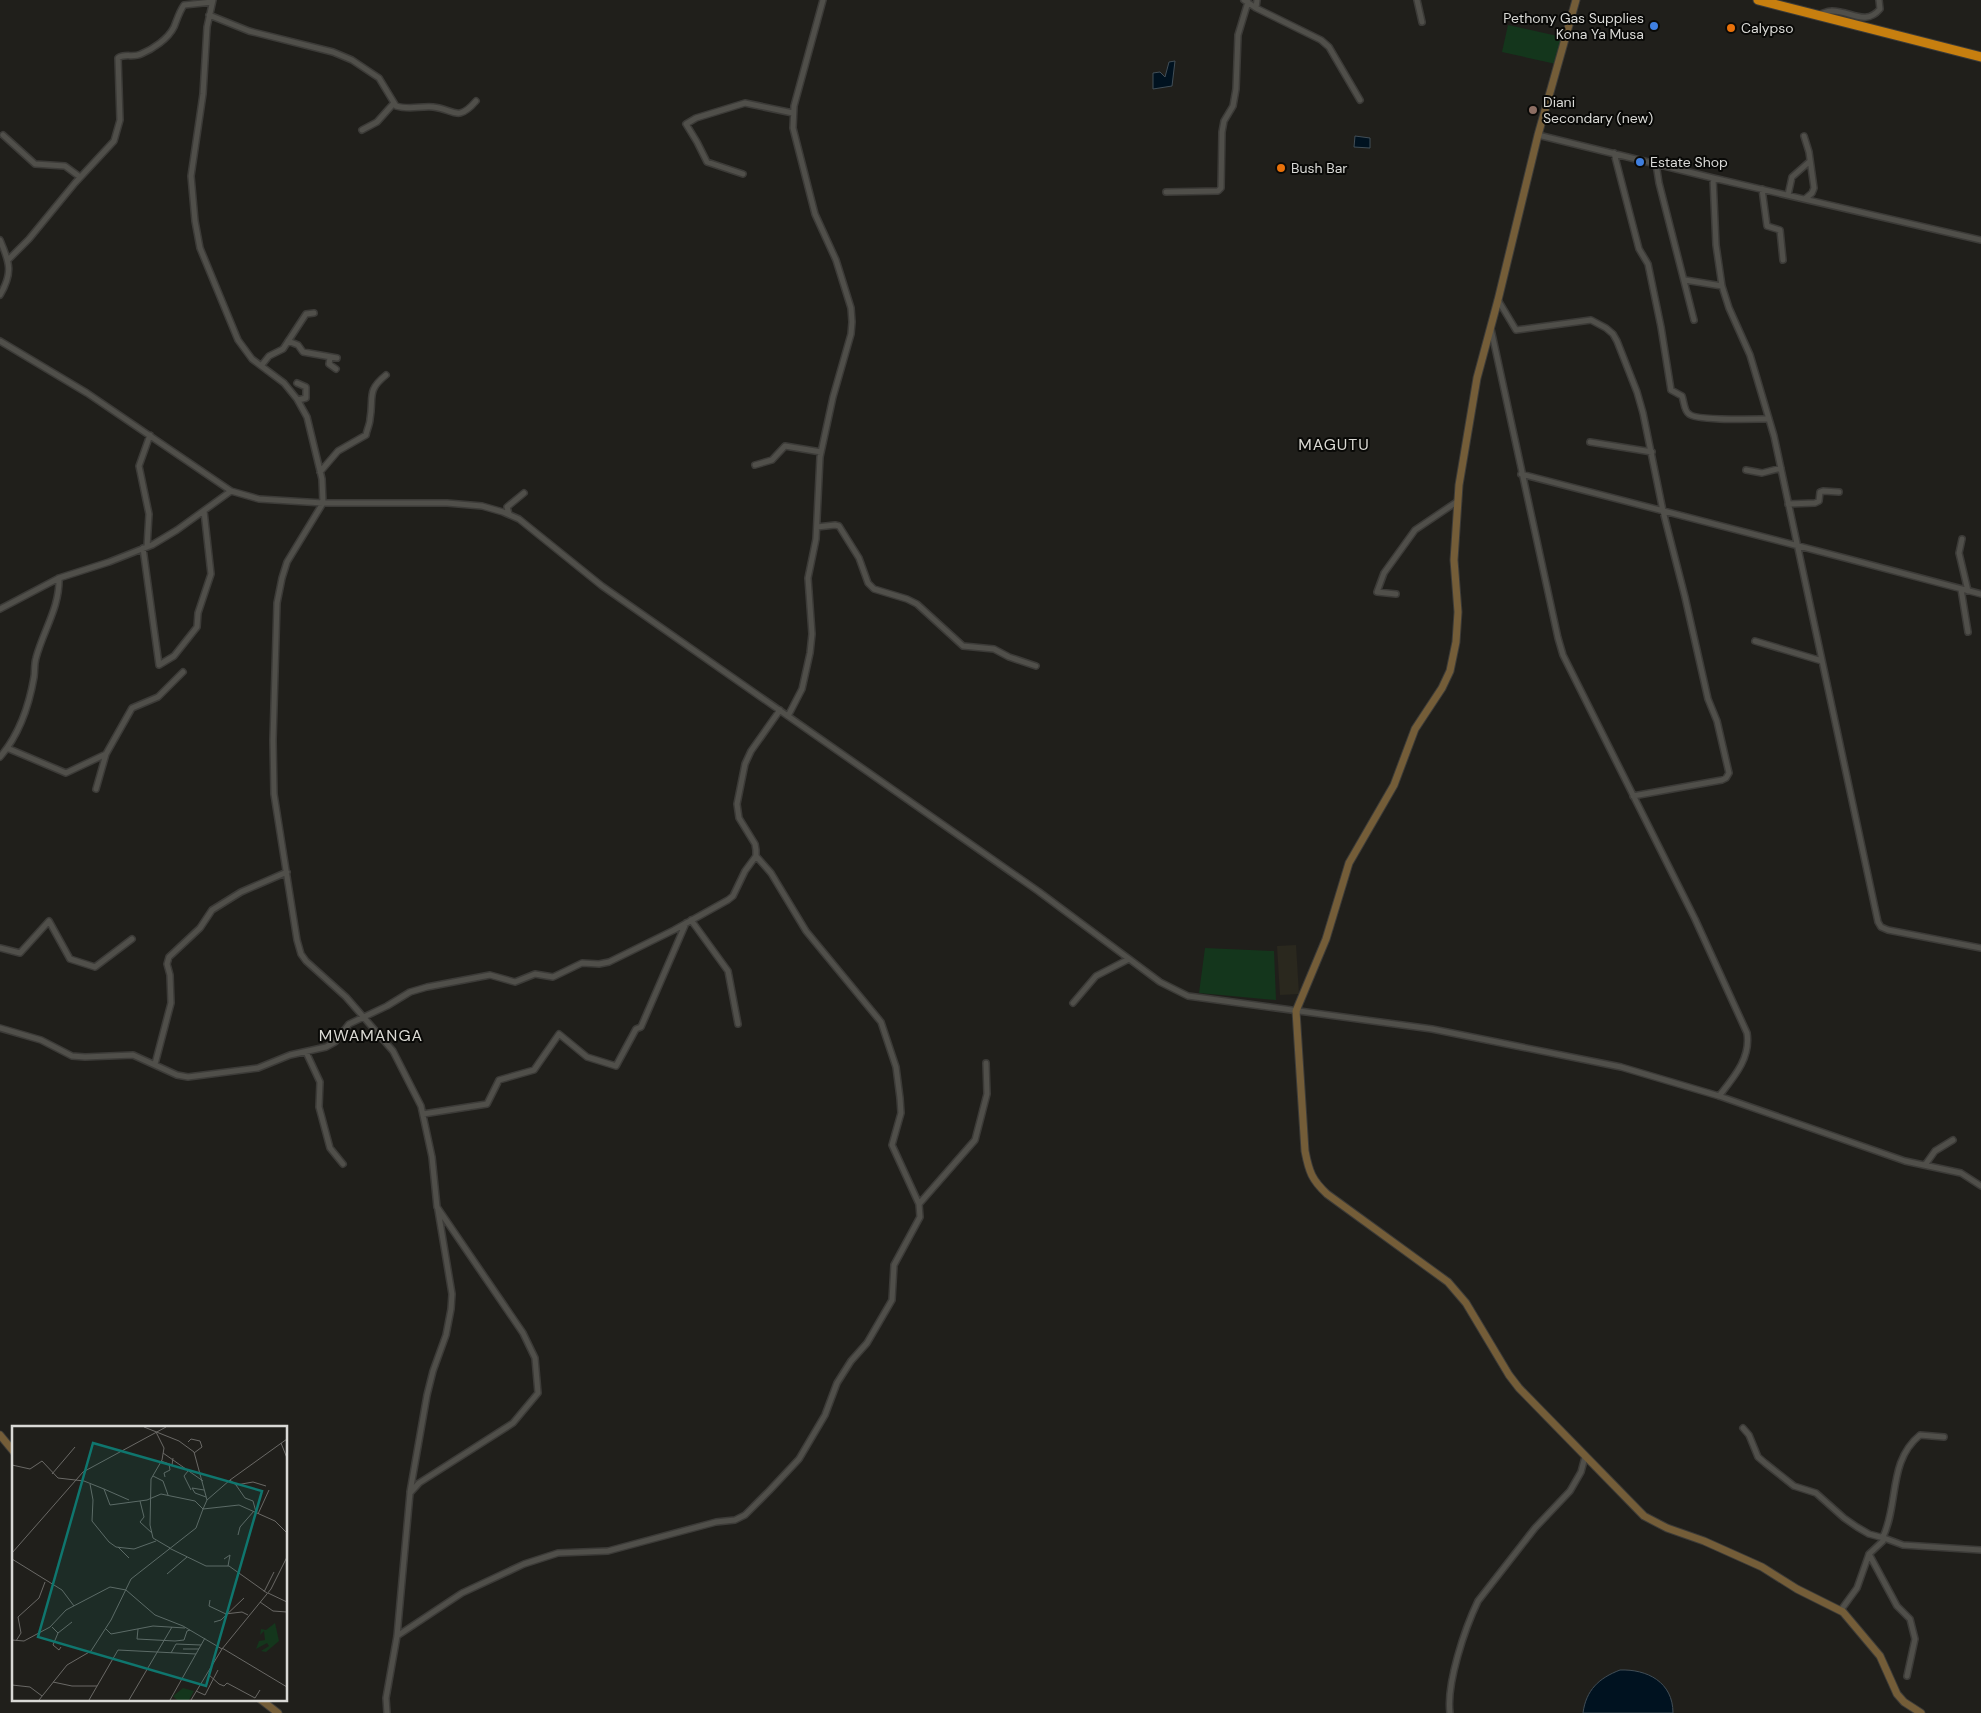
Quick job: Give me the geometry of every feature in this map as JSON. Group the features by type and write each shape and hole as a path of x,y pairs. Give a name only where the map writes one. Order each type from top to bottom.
{"highway":[{"path":"1758,0 1981,57"}],"street":[{"path":"788,716 802,689 810,653 812,634 808,578 817,527 818,471 833,398 851,334 852,322 851,308 836,260 812,204 793,128 793,113 822,0"},
{"path":"1256,8 1257,0"},
{"path":"1417,0 1422,22"},
{"path":"1576,0 1538,135 1491,329 1477,378 1458,501 1454,560 1458,612 1456,642 1450,671 1442,688 1415,729 1394,785 1349,863 1326,939 1296,1011 1305,1151 1308,1170 1314,1182 1327,1194 1448,1282 1466,1303 1519,1388 1644,1516 1667,1528 1704,1541 1762,1568 1797,1589 1840,1610 1852,1621 1880,1656 1897,1694 1904,1702 1921,1713"},
{"path":"1817,15 1834,10 1864,18 1875,15 1880,9 1879,0"},
{"path":"8,259 29,239 114,141 120,120 118,58 142,54 162,41 170,33 184,5 212,1 207,27 203,94 191,176 195,222 200,248 238,340 252,359 284,383 298,400 308,423 320,472 323,503 288,562 277,603 273,740 274,794 297,940 301,954 346,997 393,1051 421,1106 432,1157 437,1207 451,1288 451,1309 446,1335 427,1395 410,1493 397,1636 386,1698 387,1713"},
{"path":"1166,192 1218,191 1221,188 1222,132 1224,121 1233,106 1236,89 1238,35 1246,1 1256,8 1321,40 1329,47 1360,100"},
{"path":"209,15 249,31 333,52 352,60 379,78 396,106 406,109 432,107 456,113 464,112 476,101"},
{"path":"743,174 707,162 686,124 696,118 745,103 793,113"},
{"path":"362,130 377,122 394,104"},
{"path":"4,135 35,164 65,166 80,178"},
{"path":"1538,135 1981,240"},
{"path":"1804,136 1809,152 1814,188 1805,199"},
{"path":"1614,153 1639,249 1648,264 1671,390 1682,396 1687,412 1693,416 1724,419 1769,419"},
{"path":"1788,195 1792,177 1809,162"},
{"path":"1656,164 1694,320"},
{"path":"1713,178 1716,246 1722,286 1729,308 1750,355 1781,468 1875,911 1881,927 1888,930 1981,948"},
{"path":"1762,189 1767,226 1780,230 1783,260"},
{"path":"0,240 8,259 8,281 0,295"},
{"path":"1685,280 1722,286"},
{"path":"1498,300 1516,330 1591,320 1606,328 1613,334 1637,392 1708,699 1717,721 1729,773 1722,780 1633,796"},
{"path":"261,366 269,356 283,349 306,314 314,313"},
{"path":"1491,329 1521,474 1563,654 1694,919 1747,1033 1749,1044 1746,1054 1737,1073 1720,1096"},
{"path":"0,341 87,393 231,491 259,499 323,503 447,503 482,506 519,519 602,586 1038,891 1160,982 1188,996 1451,1032 1621,1067 1720,1096 1905,1161 1961,1173 1981,1186"},
{"path":"288,341 298,344 303,352 337,358"},
{"path":"330,358 329,364 336,369"},
{"path":"320,472 338,451 366,434 371,418 370,398 376,382 386,374"},
{"path":"297,383 306,388 306,398 298,400"},
{"path":"150,435 139,466 149,514 145,548 159,665 174,656 197,627 198,613 211,574 204,511"},
{"path":"1590,442 1652,452"},
{"path":"755,465 772,460 785,446 821,452"},
{"path":"1746,470 1762,473 1781,468"},
{"path":"1521,474 1981,594"},
{"path":"0,608 60,578 145,548 177,530 231,491"},
{"path":"1788,504 1815,503 1819,501 1820,492 1839,492"},
{"path":"509,514 507,507 524,493"},
{"path":"1396,594 1377,592 1384,573 1415,530 1458,501"},
{"path":"817,527 839,526 859,558 868,583 874,589 918,604 963,646 994,649 1009,657 1036,666"},
{"path":"1962,539 1959,553 1968,591"},
{"path":"0,757 7,748 22,719 30,697 36,657 57,600 60,590 60,578"},
{"path":"1961,589 1968,632"},
{"path":"1755,642 1822,661"},
{"path":"96,789 106,754 132,708 158,696 183,672"},
{"path":"397,1636 462,1593 536,1560 570,1552 608,1551 716,1522 735,1520 744,1515 799,1459 825,1415 836,1383 871,1338 892,1300 894,1265 920,1217 919,1204 892,1145 901,1113 896,1067 880,1022 806,931 771,873 756,856 755,844 739,818 737,804 745,764 751,751 780,710"},
{"path":"7,748 66,773 106,754"},
{"path":"0,1028 40,1040 72,1056 133,1055 177,1075 188,1077 258,1068 290,1055 326,1047 335,1042 349,1024 387,1006 410,992 490,975 515,982 535,974 553,977 582,963 599,964 609,962 732,896 745,871 756,856"},
{"path":"155,1064 171,1004 169,957 200,928 212,910 241,892 287,872"},
{"path":"0,948 20,953 49,921 70,959 95,968 132,939 124,945"},
{"path":"688,921 728,971 738,1024"},
{"path":"423,1114 486,1104 499,1080 534,1070 559,1034 587,1057 616,1066 636,1029 641,1027 688,921"},
{"path":"1073,1003 1096,976 1130,960"},
{"path":"306,1052 320,1082 319,1107 330,1148 343,1164"},
{"path":"919,1204 975,1140 987,1094 986,1064"},
{"path":"1925,1164 1935,1151 1953,1140"},
{"path":"410,1493 419,1483 513,1424 538,1393 535,1358 523,1333 437,1207"},
{"path":"1743,1428 1749,1435 1758,1457 1765,1463 1794,1486 1811,1490 1821,1496 1844,1518 1870,1534 1903,1545 1981,1550"},
{"path":"0,1435 12,1450"},
{"path":"1840,1610 1857,1588 1869,1554 1883,1541 1901,1460 1906,1450 1920,1435 1944,1437"},
{"path":"1450,1713 1449,1694 1452,1677 1478,1601 1535,1528 1570,1491 1577,1481 1585,1457"},
{"path":"1869,1554 1897,1606 1910,1619 1915,1639 1907,1676"},
{"path":"261,1700 278,1713"}],"shaded area":[{"path":"1296,945 1299,994 1280,995 1277,946"}],"green space":[{"path":"1508,25 1562,37 1556,64 1502,52"},
{"path":"1205,948 1274,951 1276,1000 1199,993"}],"water":[{"path":"1175,61 1172,86 1153,89 1153,73 1160,72 1165,77 1169,62"},
{"path":"1355,136 1370,138 1370,148 1354,147"},
{"path":"1620,1670 1640,1672 1657,1680 1669,1693 1673,1713 1583,1713 1590,1691 1600,1681"}],"place":[{"name":"Pethony Gas Supplies Kona Ya Musa","path":"1654,26"},
{"name":"Calypso","path":"1731,28"},
{"name":"Diani Secondary (new)","path":"1533,110"},
{"name":"Estate Shop","path":"1640,162"},
{"name":"Bush Bar","path":"1281,168"}],"district":[{"name":"MAGUTU","path":"1334,444"},
{"name":"MWAMANGA","path":"371,1035"}]}
